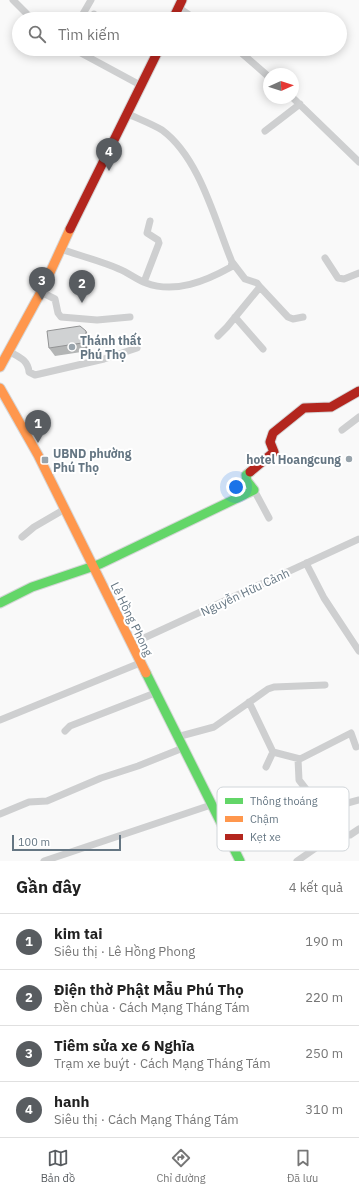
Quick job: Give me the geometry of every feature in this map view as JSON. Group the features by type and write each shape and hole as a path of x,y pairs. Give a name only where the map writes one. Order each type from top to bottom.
{"street":[{"path":"13,0 25,12"},
{"path":"84,12 91,0"},
{"path":"180,4 188,12"},
{"path":"86,56 142,86"},
{"path":"0,367 10,352 41,292 156,56"},
{"path":"244,56 263,72"},
{"path":"265,131 300,104 359,162"},
{"path":"128,114 162,130 180,150 206,192 232,262 245,279 257,283 288,317 293,319 304,317"},
{"path":"144,282 159,243 158,240 147,233 150,221"},
{"path":"61,249 119,268 144,282 165,287 188,286 231,267 232,262"},
{"path":"326,258 338,278 344,279 359,273"},
{"path":"218,336 260,288"},
{"path":"41,292 55,299 58,313 61,317 97,320 130,317"},
{"path":"235,317 263,349"},
{"path":"10,352 23,359 28,366 29,372 35,375 104,359 137,348"},
{"name":"Lê Hồng Phong","path":"0,388 38,455 217,817"},
{"path":"269,518 254,490 247,482 246,475 274,452 270,442 273,433 304,408 330,407 359,391"},
{"path":"342,430 359,417"},
{"path":"0,603 32,587 92,565 100,564 254,490"},
{"path":"22,537 34,527 65,509"},
{"name":"Nguyễn Hữu Cảnh","path":"131,644 359,539"},
{"path":"306,563 324,598 359,651"},
{"path":"0,720 140,663"},
{"path":"177,737 214,727 268,688 325,685"},
{"path":"65,731 70,726 155,693"},
{"path":"249,702 273,752 298,759 351,733 356,747"},
{"path":"0,814 29,802 47,801 101,778 138,766 183,748"},
{"path":"266,767 273,752"},
{"path":"298,759 299,780 304,787"},
{"path":"349,803 359,800"},
{"path":"44,861 211,805"},
{"path":"349,835 359,829"},
{"name":"Lê Hồng Phong","path":"235,851 240,861"},
{"path":"297,861 311,851"}],"building":[{"path":"80,326 86,331 86,336 82,343 49,348 47,331"}],"traffic: fast":[{"path":"0,603 32,587 100,564 254,490 247,481 246,475 250,472"},
{"path":"146,673 217,815"},
{"path":"235,851 240,861"}],"traffic: slow":[{"path":"0,367 41,292 70,229"},
{"path":"0,388 38,455 146,673"}],"traffic: jam":[{"path":"176,12 182,0"},
{"path":"70,229 156,56"},
{"path":"250,472 274,452 270,442 273,433 304,408 331,407 359,391"}],"place":[{"name":"hanh","path":"109,171"},
{"name":"Tiêm sửa xe 6 Nghĩa","path":"42,300"},
{"name":"Điện thờ Phật Mẫu Phú Thọ","path":"82,303"},
{"name":"Thánh thất Phú Thọ","path":"72,347"},
{"name":"kim tai","path":"38,443"},
{"name":"hotel Hoangcung","path":"349,459"},
{"name":"UBND phường Phú Thọ","path":"45,460"}]}
